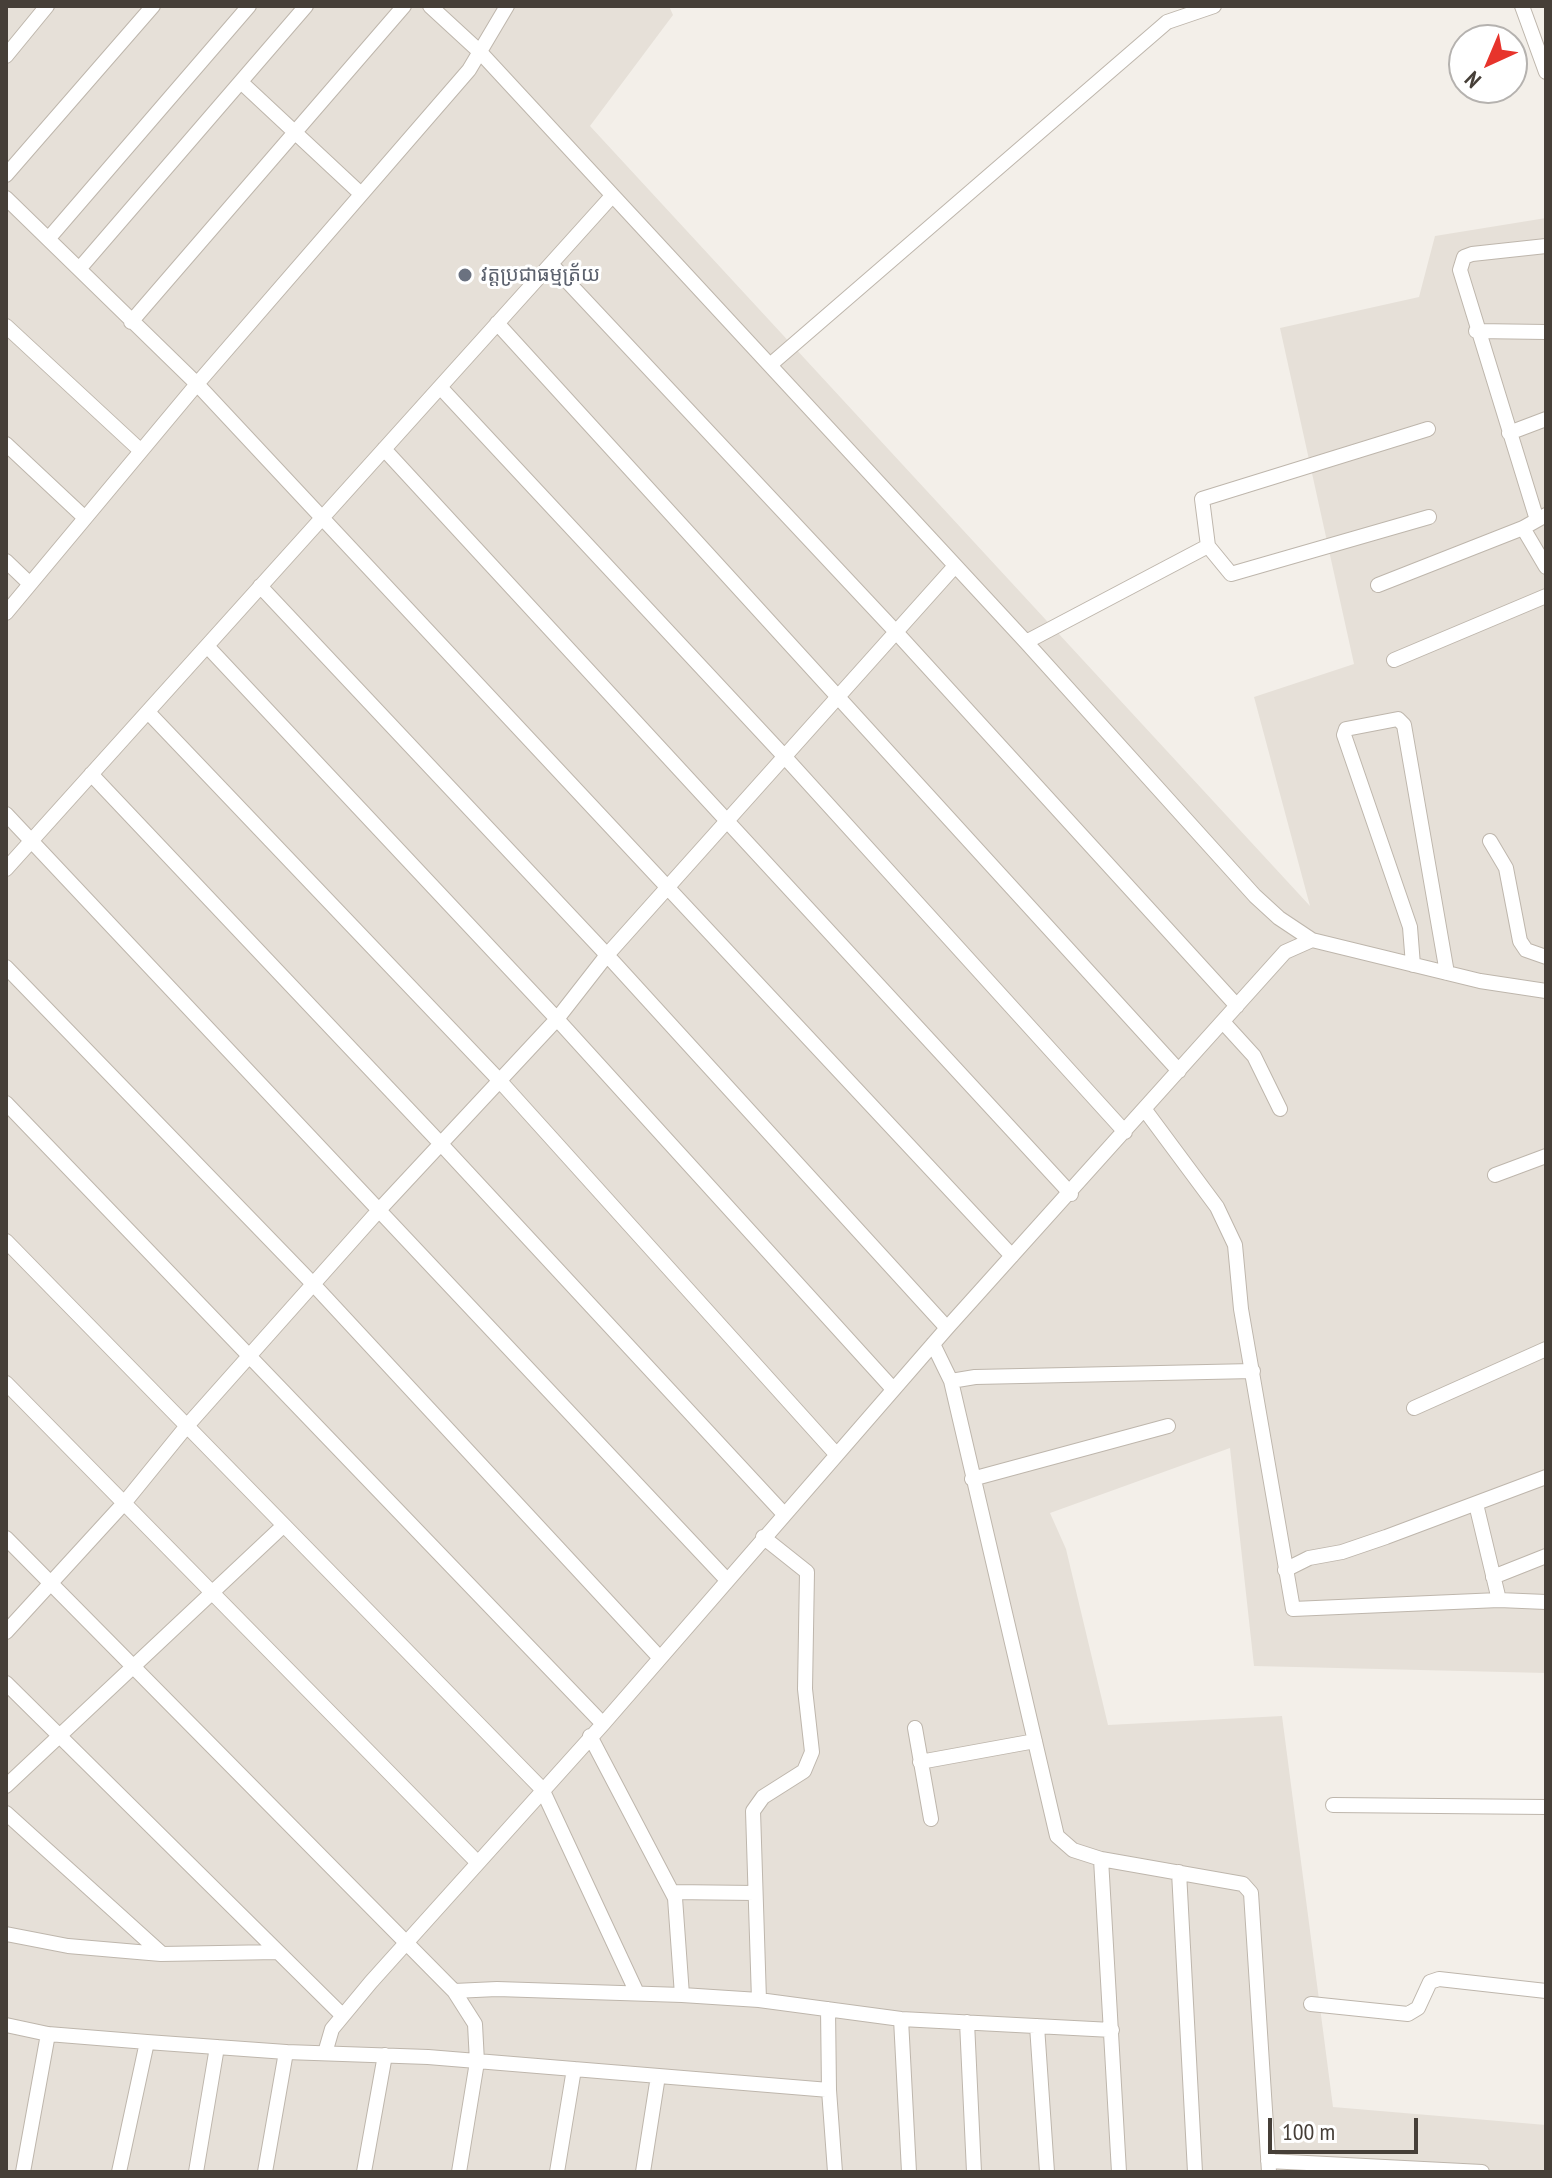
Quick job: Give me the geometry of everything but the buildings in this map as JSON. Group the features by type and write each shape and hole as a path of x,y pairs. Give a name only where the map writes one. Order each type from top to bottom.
{"street":[{"path":"6,56 47,6"},
{"path":"6,175 153,6"},
{"path":"49,238 249,6"},
{"path":"80,268 306,6"},
{"path":"131,322 404,6"},
{"path":"430,6 480,52 1026,642 1255,896 1312,940 1447,973 1546,991"},
{"path":"6,613 480,52 507,6"},
{"path":"770,365 1167,22 1214,6"},
{"path":"1522,6 1546,72"},
{"path":"242,83 361,194"},
{"path":"6,869 612,196"},
{"path":"6,198 197,384 1012,1256"},
{"path":"1378,585 1542,518 1509,433 1460,270 1464,257 1546,246"},
{"path":"551,264 896,632 1237,1006"},
{"path":"497,323 1179,1071"},
{"path":"6,326 141,451"},
{"path":"1476,331 1546,332"},
{"path":"440,387 784,756 1125,1132"},
{"path":"1509,433 1546,419"},
{"path":"1428,429 1202,499 1208,546 1231,574 1429,517"},
{"path":"6,444 85,518"},
{"path":"384,449 1071,1194"},
{"path":"1523,528 1546,567"},
{"path":"1026,642 1208,546"},
{"path":"6,561 30,584"},
{"path":"6,1632 125,1502 186,1427 250,1359 380,1209 557,1019 607,955 955,566"},
{"path":"260,586 607,955 947,1328"},
{"path":"1394,660 1546,596"},
{"path":"207,646 557,1019 893,1389"},
{"path":"148,712 499,1080 836,1454"},
{"path":"1413,965 1410,927 1344,735 1346,729 1398,719 1404,725 1447,973"},
{"path":"91,774 441,1144 783,1513"},
{"path":"6,814 726,1579"},
{"path":"1490,841 1506,868 1520,941 1526,950 1546,957"},
{"path":"325,2053 327,2040 342,2015 603,1724 783,1513 947,1328 1071,1194 1285,952 1312,940"},
{"path":"6,967 314,1285 659,1657"},
{"path":"1223,1022 1254,1056 1280,1109"},
{"path":"6,1103 603,1724"},
{"path":"1145,1110 1217,1207 1232,1236 1293,1609 1499,1600 1546,1602"},
{"path":"1495,1175 1546,1156"},
{"path":"6,1241 542,1789 637,1993"},
{"path":"933,1344 951,1381 1057,1836 1073,1850 1101,1859 1243,1884 1254,1903 1268,2167 1482,2172"},
{"path":"1414,1408 1546,1349"},
{"path":"951,1381 975,1377 1253,1371"},
{"path":"6,1383 478,1863"},
{"path":"972,1479 1168,1426"},
{"path":"1285,1570 1309,1558 1342,1552 1546,1477"},
{"path":"1476,1504 1499,1600"},
{"path":"6,1786 283,1526"},
{"path":"759,2000 753,1811 763,1797 804,1771 812,1752 805,1689 807,1572 763,1537"},
{"path":"6,1538 454,1991 475,2024 477,2062 459,2172"},
{"path":"1493,1577 1546,1556"},
{"path":"6,1683 342,2015"},
{"path":"915,1728 931,1819"},
{"path":"590,1736 672,1892 682,1995"},
{"path":"920,1762 1035,1741"},
{"path":"1333,1805 1546,1807"},
{"path":"6,1813 161,1954"},
{"path":"1101,1859 1119,2172"},
{"path":"1179,1872 1195,2172"},
{"path":"672,1892 755,1893"},
{"path":"6,1934 68,1946 161,1954 278,1952"},
{"path":"1311,2004 1408,2014 1418,2008 1430,1982 1439,1979 1546,1991"},
{"path":"454,1991 497,1989 682,1995 759,2000 901,2019 1112,2030"},
{"path":"828,2009 829,2090 835,2172"},
{"path":"901,2019 909,2172"},
{"path":"967,2022 974,2172"},
{"path":"6,2025 48,2034 147,2042 286,2052 385,2055 829,2090"},
{"path":"1037,2026 1047,2172"},
{"path":"23,2172 48,2034"},
{"path":"119,2172 147,2042"},
{"path":"196,2172 217,2047"},
{"path":"265,2172 286,2052"},
{"path":"364,2172 385,2055"},
{"path":"557,2172 574,2069"},
{"path":"643,2172 658,2076"}],"shaded area":[{"path":"6,6 669,6 673,15 590,126 1310,906 1254,697 1354,664 1280,328 1419,297 1435,236 1546,218 1546,1673 1254,1666 1230,1448 1050,1513 1066,1549 1108,1725 1282,1716 1333,2107 1546,2125 1546,2172 6,2172"}],"place":[{"name":"វត្តប្រជាធម្មត្រ័យ","path":"465,275"}]}
